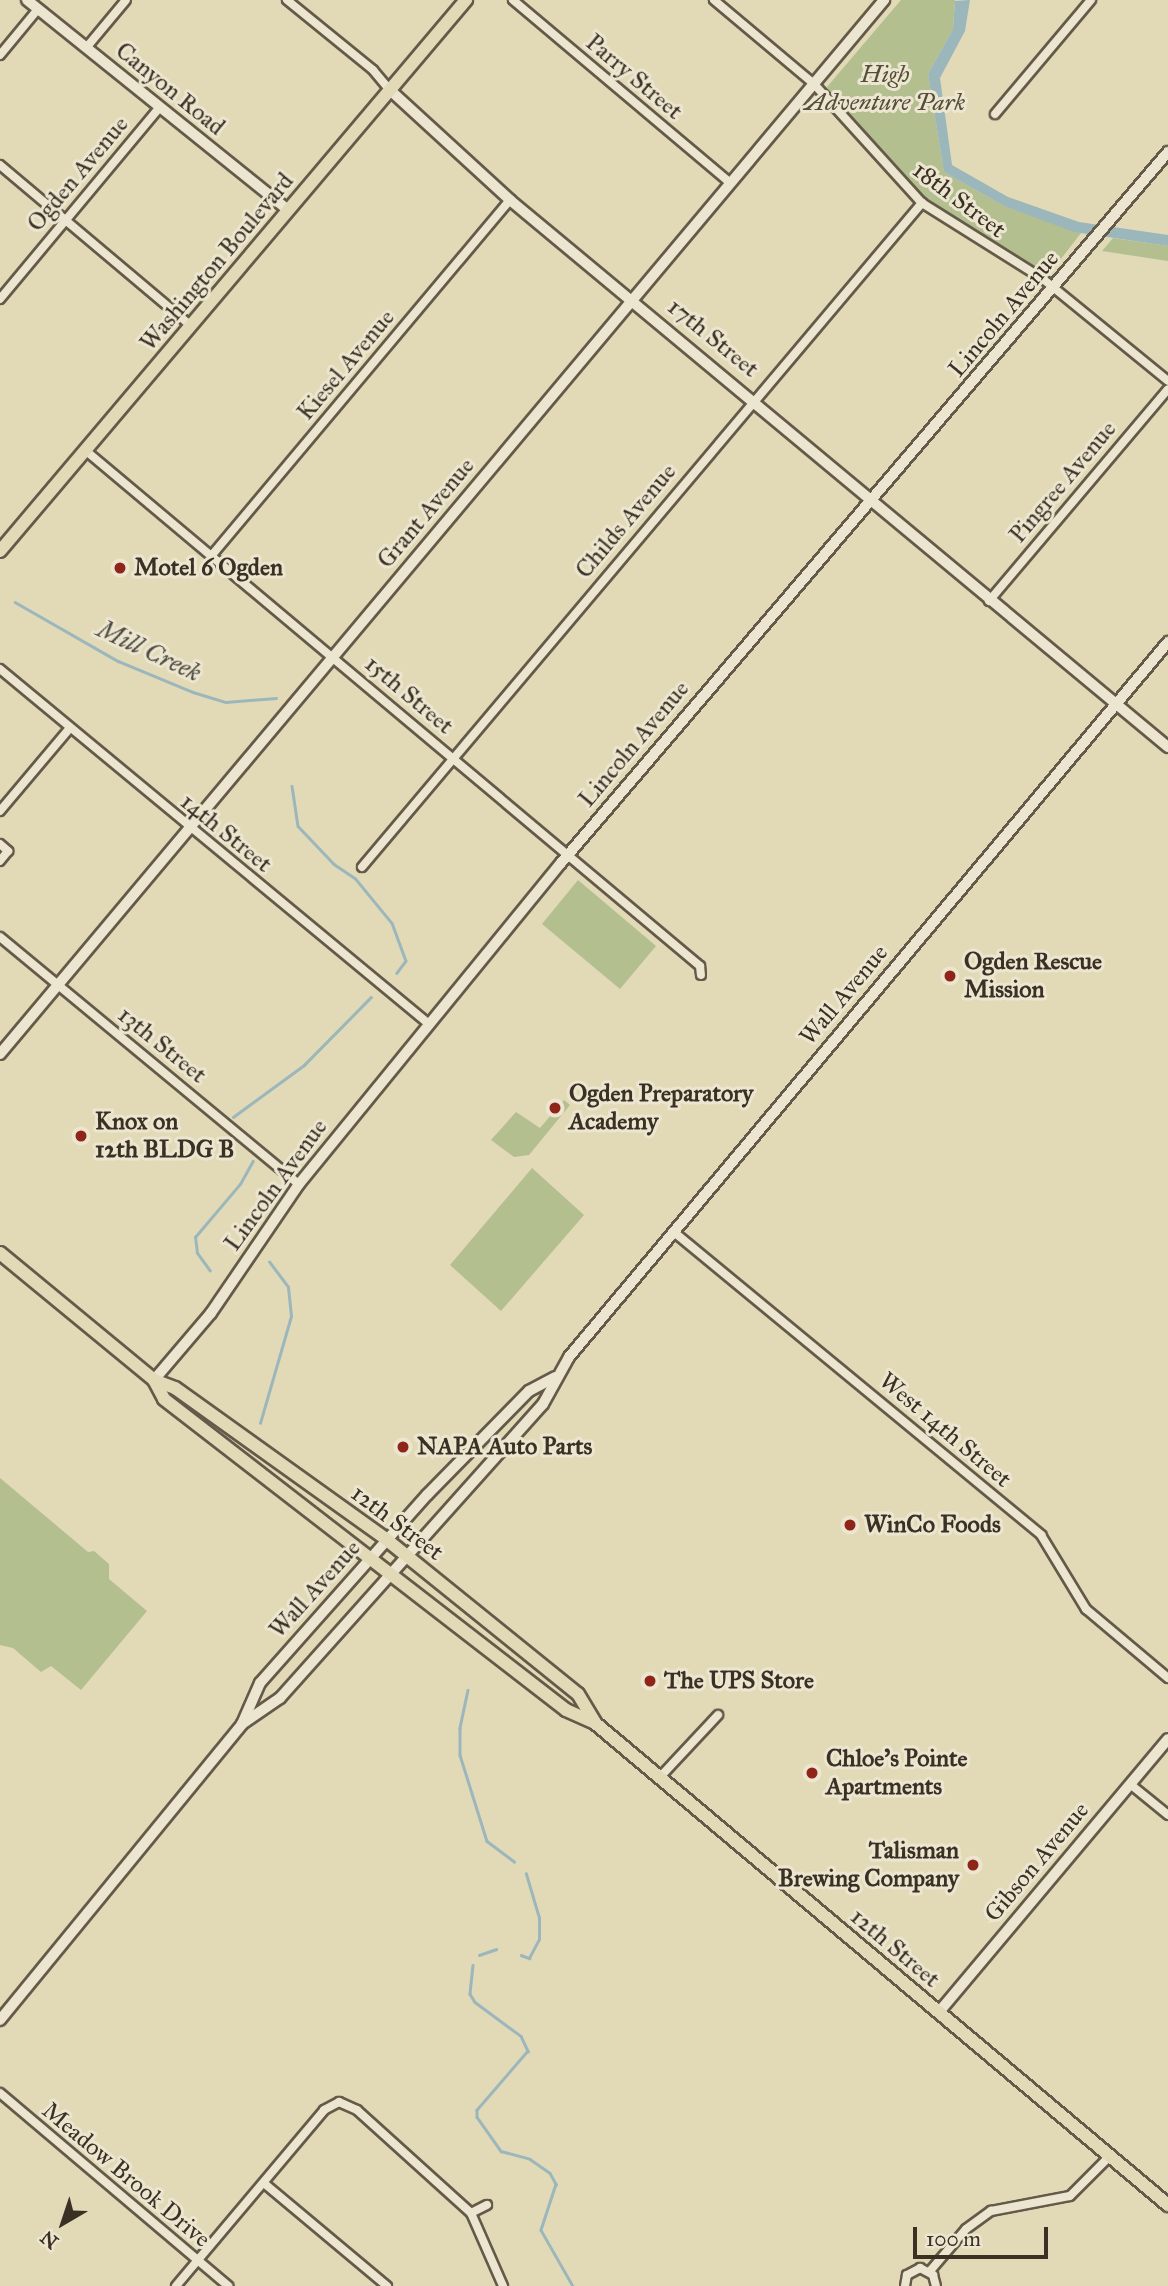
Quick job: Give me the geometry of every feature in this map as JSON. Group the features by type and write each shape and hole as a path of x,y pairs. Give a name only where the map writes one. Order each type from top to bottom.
{"main road":[{"name":"Washington Boulevard","path":"0,551 466,0"},
{"name":"12th Street","path":"0,1253 154,1380 175,1388 387,1540 578,1694 595,1723"},
{"name":"12th Street","path":"154,1380 164,1399 373,1556 566,1710 595,1723 1168,2205"}],"street":[{"name":"Canyon Road","path":"27,0 288,211"},
{"path":"86,48 126,0"},
{"name":"17th Street","path":"287,0 373,70 390,90 510,200 754,398 989,601 1168,747"},
{"name":"Parry Street","path":"513,0 730,183"},
{"name":"18th Street","path":"714,0 814,84 922,202 1054,288 1168,381"},
{"name":"Grant Avenue","path":"0,1054 884,0"},
{"path":"995,114 1091,0"},
{"path":"0,55 38,9"},
{"name":"Ogden Avenue","path":"0,299 160,107"},
{"name":"Lincoln Avenue","path":"154,1380 205,1321 299,1184 429,1024 569,855 1168,152"},
{"path":"0,165 191,326"},
{"name":"Kiesel Avenue","path":"212,555 510,200"},
{"name":"Childs Avenue","path":"362,867 754,398 922,202"},
{"name":"Pingree Avenue","path":"989,601 1168,389"},
{"name":"15th Street","path":"85,450 700,966 701,975"},
{"name":"Wall Avenue","path":"242,1724 280,1698 544,1404 555,1377 1168,642"},
{"name":"14th Street","path":"0,669 429,1024"},
{"path":"0,811 70,728"},
{"path":"0,844 8,851 0,861"},
{"name":"13th Street","path":"0,937 299,1184"},
{"name":"West 14th Street","path":"675,1233 1041,1535 1086,1609 1168,1678"},
{"name":"Wall Avenue","path":"0,2020 242,1724 260,1683 387,1540 529,1391 555,1377"},
{"path":"660,1777 718,1715"},
{"name":"Gibson Avenue","path":"939,2012 1168,1740"},
{"path":"1130,1784 1168,1815"},
{"name":"Meadow Brook Drive","path":"0,2094 228,2286"},
{"path":"176,2286 200,2262 324,2110 339,2102 357,2110 471,2213 503,2286"},
{"path":"905,2286 911,2271 930,2271 966,2229 991,2211 1070,2196 1110,2156"},
{"path":"265,2184 387,2286"},
{"path":"471,2213 486,2206"},
{"path":"930,2271 936,2286"}],"green space":[{"name":"High Adventure Park","path":"901,0 955,0 953,29 928,74 944,172 1004,206 1081,233 1050,273 1015,260 919,193 831,98 827,87"},
{"path":"1113,238 1168,246 1168,261 1102,251"},
{"path":"578,880 656,946 620,989 542,924"},
{"path":"564,1100 570,1105 529,1155 514,1157 491,1140 516,1112 540,1128"},
{"path":"532,1168 584,1215 501,1311 450,1265"},
{"path":"0,1478 88,1552 94,1551 109,1564 109,1579 147,1611 81,1690 51,1666 41,1672 13,1648 0,1645"}],"water":[{"path":"970,0 965,31 940,78 952,165 1008,197 1079,222 1168,235 1168,246 1074,232 1004,206 944,172 928,74 953,29 955,1"}],"waterway":[{"name":"Mill Creek","path":"15,602 118,661 193,692 226,702 276,698"},
{"name":"Mill Creek","path":"292,786 298,826 334,864 355,878 392,923 406,961 397,973"},
{"name":"Mill Creek","path":"233,1117 304,1065 371,997"},
{"name":"Mill Creek","path":"210,1271 197,1253 195,1237 240,1184 253,1161"},
{"name":"Mill Creek","path":"260,1423 291,1316 288,1287 269,1262"},
{"name":"Mill Creek","path":"468,1690 460,1728 460,1755 487,1841 514,1861"},
{"name":"Mill Creek","path":"521,1955 529,1958 539,1939 539,1918 526,1874"},
{"name":"Mill Creek","path":"479,1955 496,1949"},
{"name":"Mill Creek","path":"473,1965 470,1994 475,2002 521,2036 528,2051 477,2110 477,2117 501,2151 530,2159 550,2173 556,2184 541,2230 573,2286"}],"place":[{"name":"Motel 6 Ogden","path":"120,568"},
{"name":"Ogden Rescue Mission","path":"950,976"},
{"name":"Ogden Preparatory Academy","path":"555,1108"},
{"name":"Knox on 12th BLDG B","path":"81,1136"},
{"name":"NAPA Auto Parts","path":"403,1447"},
{"name":"WinCo Foods","path":"850,1525"},
{"name":"The UPS Store","path":"650,1681"},
{"name":"Chloe's Pointe Apartments","path":"812,1773"},
{"name":"Talisman Brewing Company","path":"973,1865"}]}
